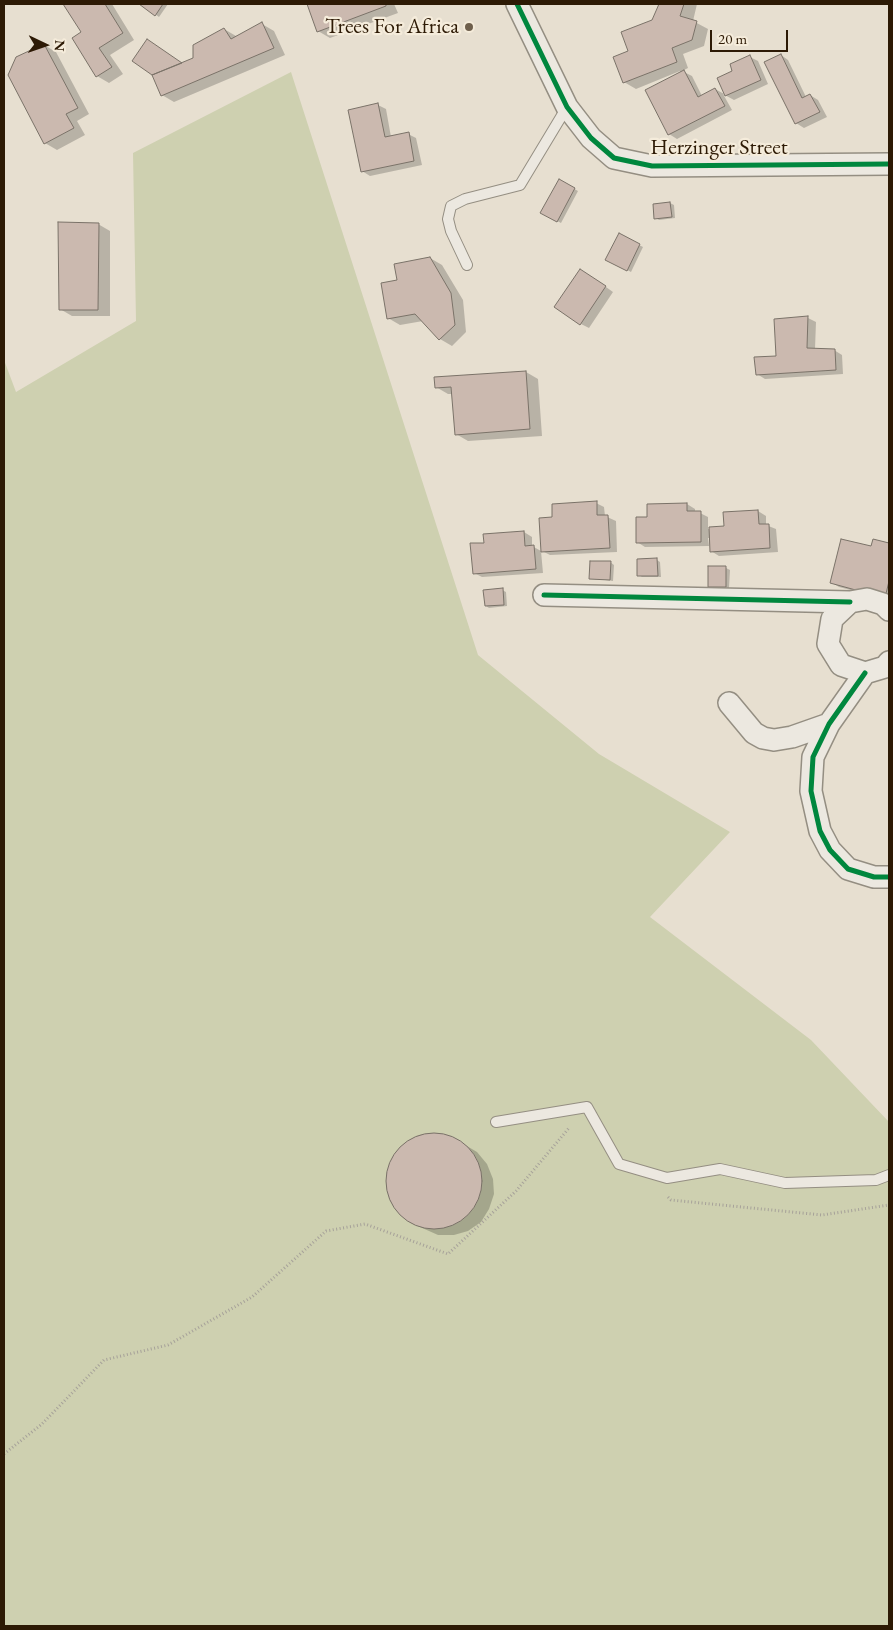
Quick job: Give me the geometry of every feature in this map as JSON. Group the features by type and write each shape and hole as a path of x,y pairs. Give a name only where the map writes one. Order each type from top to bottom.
{"street":[{"name":"Herzinger Street","path":"517,4 567,107 591,138 614,158 643,165 889,164"},
{"path":"544,595 850,602 867,599 883,604 889,610"},
{"path":"850,602 832,619 828,644 841,665 865,673"},
{"path":"889,662 885,666 865,673 829,724 813,757 811,791 820,831 830,850 848,869 874,877 889,877"},
{"path":"729,703 754,733 763,738 774,740 792,737 829,724"}],"lane":[{"path":"467,265 448,219 451,206 465,199 520,185 567,107"},
{"path":"496,1122 587,1107 619,1164 667,1178 720,1169 784,1184 876,1180 889,1176"}],"path":[{"path":"4,1454 42,1424 104,1360 168,1345 252,1297 326,1231 365,1224 448,1254 516,1190 587,1107"},
{"path":"646,1172 671,1200 822,1215 889,1205"}],"green space":[{"path":"291,72 478,655 599,754 730,832 650,917 811,1040 889,1122 889,1626 4,1626 4,360 16,392 136,321 133,153"}],"building":[{"path":"63,4 105,4 123,33 99,48 112,67 96,77 72,38 81,32"},
{"path":"139,4 163,4 155,16"},
{"path":"307,4 386,4 386,6 317,32"},
{"path":"659,4 684,4 680,16 697,21 692,40 672,48 677,62 623,83 613,57 628,51 621,32 652,20"},
{"path":"262,22 274,48 161,96 152,75 193,58 193,45 224,28 231,39"},
{"path":"147,39 182,63 152,75 132,61"},
{"path":"44,44 78,108 66,114 74,128 44,144 8,75 16,57"},
{"path":"781,54 802,98 810,94 820,112 795,124 764,62"},
{"path":"750,55 761,80 725,96 717,78 732,71 730,64"},
{"path":"684,70 698,97 715,88 725,106 668,135 645,90"},
{"path":"378,103 385,137 409,132 414,161 361,172 348,110"},
{"path":"559,179 575,188 557,222 540,213"},
{"path":"670,202 672,217 654,219 653,204"},
{"path":"58,222 99,223 98,310 59,310"},
{"path":"619,233 640,244 627,271 605,260"},
{"path":"430,257 451,293 455,325 439,340 415,314 387,319 381,283 397,280 394,264"},
{"path":"580,269 606,286 580,325 554,307"},
{"path":"808,316 807,348 835,349 836,370 756,375 754,357 776,356 774,319"},
{"path":"526,371 530,429 455,435 451,387 435,388 434,377"},
{"path":"597,501 597,515 608,515 610,548 541,552 539,518 552,517 552,504"},
{"path":"687,503 687,511 701,511 701,542 636,543 636,517 647,517 647,504"},
{"path":"758,510 759,524 769,524 770,548 710,552 709,527 724,526 723,512"},
{"path":"524,531 525,546 534,545 536,569 473,574 470,543 484,543 483,534"},
{"path":"841,539 871,546 873,539 889,543 889,581 885,598 830,583"},
{"path":"657,558 658,576 637,576 637,559"},
{"path":"590,561 611,561 610,580 589,579"},
{"path":"708,566 726,566 726,587 708,587"},
{"path":"503,588 504,605 485,606 483,590"},
{"path":"425,1133 443,1133 461,1141 474,1154 482,1172 479,1200 461,1221 443,1229 425,1229 407,1221 394,1208 386,1190 386,1172 394,1154 407,1141"}],"cycle path":[{"path":"517,4 567,107 591,138 614,158 652,166 889,164"},
{"path":"544,595 850,602"},
{"path":"865,673 829,724 813,757 811,791 820,831 830,850 848,869 874,877 889,877"}],"place":[{"name":"Trees For Africa","path":"469,27"}]}
